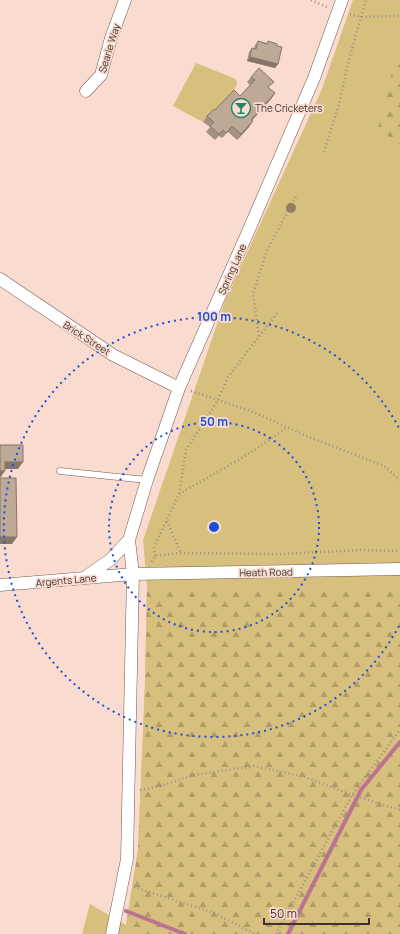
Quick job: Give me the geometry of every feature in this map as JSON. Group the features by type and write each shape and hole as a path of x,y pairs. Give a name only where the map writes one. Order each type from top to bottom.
{"street":[{"name":"Searle Way","path":"86,91 101,75 111,38 125,0"},
{"name":"Spring Lane","path":"112,934 127,859 133,574 129,540 147,480 179,388 314,78 340,6"},
{"name":"Brick Street","path":"0,279 113,354 179,388"},
{"name":"Spring Lane","path":"84,578 110,560 129,540"},
{"name":"Heath Road","path":"133,574 400,569"},
{"name":"Argents Lane","path":"0,585 133,574"}],"lane":[{"path":"60,471 147,480"}],"path":[{"path":"311,0 340,6 362,16 400,15"},
{"path":"324,152 339,104 348,63 366,0"},
{"path":"260,336 253,294 267,250 297,195"},
{"path":"148,574 155,556 154,547 179,494 186,450 218,400 228,377 278,312"},
{"path":"179,388 251,411 384,466 400,480"},
{"path":"179,494 246,455 288,427"},
{"path":"166,520 181,553"},
{"path":"155,556 181,553 281,554 360,550 400,551"},
{"path":"276,934 353,795 400,730"},
{"path":"129,792 160,786 194,775 254,766 306,777 353,795 400,810"},
{"path":"122,883 214,913 254,934"}],"green space":[{"path":"353,0 400,0 400,934 82,934 90,904 126,925 138,850 145,685 147,587 143,540 225,301 322,89"},
{"path":"400,57 400,144 378,129 393,67"},
{"path":"196,63 236,79 237,85 230,96 211,116 210,115 203,122 173,106"},
{"path":"147,587 400,592 400,934 148,934 126,925 138,850 145,685"}],"building":[{"path":"258,41 267,44 268,41 282,47 278,64 250,57 252,48 256,49"},
{"name":"The Cricketers","path":"259,68 274,82 268,87 275,93 251,120 253,121 241,134 232,126 226,133 223,130 219,134 210,126 214,122 207,116 214,109 215,110 234,90 240,96 255,80 251,77"},
{"path":"0,445 23,445 23,462 5,462 5,471 0,471"},
{"path":"0,478 16,478 17,537 0,537"}],"waterway":[{"path":"288,934 361,790 400,742"},
{"path":"126,911 185,934"}],"place":[{"name":"The Cricketers","path":"241,108"}]}
